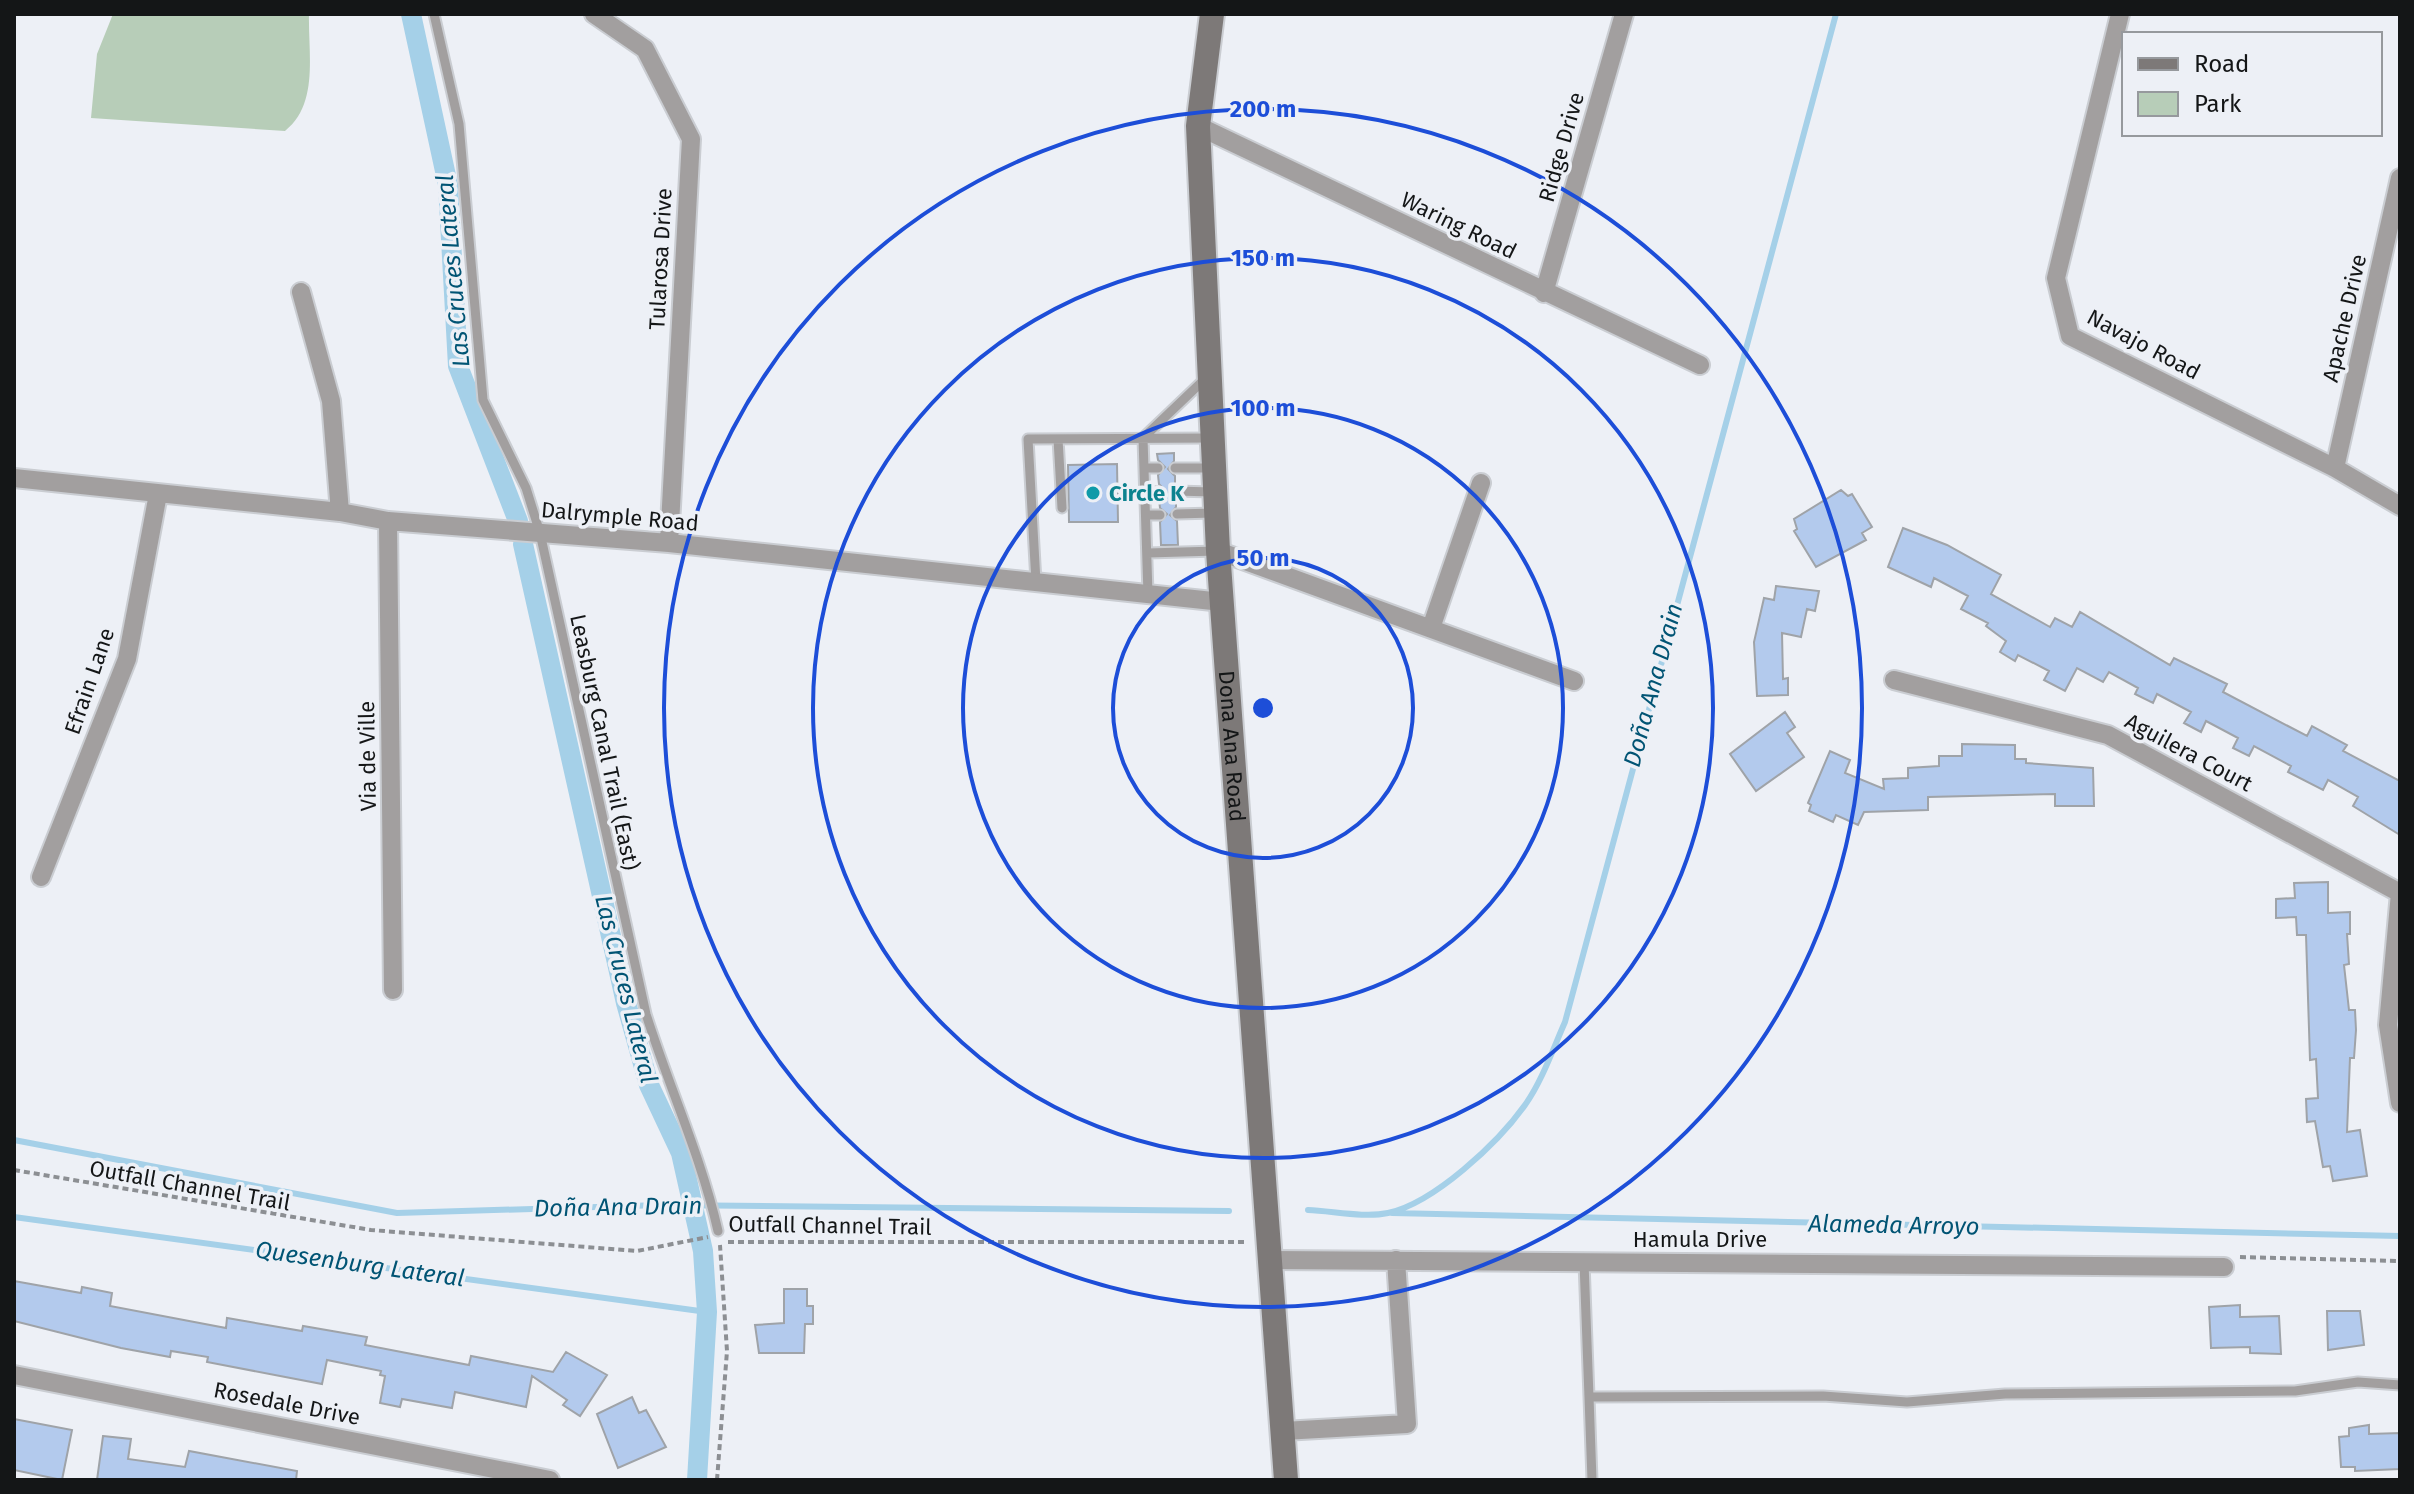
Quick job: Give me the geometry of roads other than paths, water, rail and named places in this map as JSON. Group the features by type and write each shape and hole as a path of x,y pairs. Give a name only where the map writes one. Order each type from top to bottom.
{"street":[{"name":"Tularosa Drive","path":"594,14 645,49 691,139 669,543"},
{"name":"Dona Ana Road","path":"1212,14 1198,126 1212,438 1286,1480"},
{"name":"Ridge Drive","path":"1544,293 1624,14"},
{"name":"Navajo Road","path":"2120,14 2056,278 2070,336 2335,468 2400,506"},
{"name":"Waring Road","path":"1198,126 1700,365"},
{"name":"Apache Drive","path":"2335,468 2400,178"},
{"path":"301,292 331,401 340,512"},
{"name":"Dalrymple Road","path":"14,478 340,512 388,521 669,543 1222,602"},
{"path":"1431,628 1481,483"},
{"name":"Efrain Lane","path":"41,877 127,659 158,494"},
{"name":"Via de Ville","path":"388,521 393,990"},
{"path":"1218,551 1574,681"},
{"name":"Aguilera Court","path":"1894,680 2108,735 2400,893"},
{"path":"2400,893 2388,1025 2400,1103"},
{"name":"Hamula Drive","path":"1270,1251 1396,1260 2224,1267"},
{"path":"1283,1431 1407,1424 1396,1260"},
{"name":"Rosedale Drive","path":"14,1375 550,1480"}],"lane":[{"name":"Leasburg Canal Trail (East)","path":"434,14 459,124 483,400 526,488 540,533 646,1014 667,1081 706,1179 718,1235"},
{"path":"1148,594 1143,438 1210,375"},
{"path":"1036,582 1028,439 1212,438"},
{"path":"1058,439 1062,508"},
{"path":"1144,468 1158,468"},
{"path":"1175,468 1215,491"},
{"path":"1145,491 1159,492"},
{"path":"1176,491 1215,491"},
{"path":"1177,514 1215,491"},
{"path":"1146,515 1160,515"},
{"path":"1148,553 1218,551"},
{"path":"1584,1262 1592,1480"},
{"path":"1589,1397 1823,1396 1907,1402 2005,1394 2295,1391 2358,1382 2400,1385"}],"waterway":[{"name":"Las Cruces Lateral","path":"411,14 448,185 458,366 518,521"},
{"name":"Doña Ana Drain","path":"1308,1210 1379,1214 1406,1207 1425,1197 1464,1170 1499,1136 1525,1105 1547,1065 1565,1022 1836,14"},
{"name":"Las Cruces Lateral","path":"523,544 626,1003 649,1085 681,1153 703,1251 707,1312 697,1480"},
{"name":"Doña Ana Drain","path":"14,1140 397,1213 661,1205 1229,1211"},
{"name":"Alameda Arroyo","path":"1392,1213 2400,1236"},
{"name":"Quesenburg Lateral","path":"14,1217 707,1312"}],"place":[{"name":"Circle K","path":"1093,493"}]}
